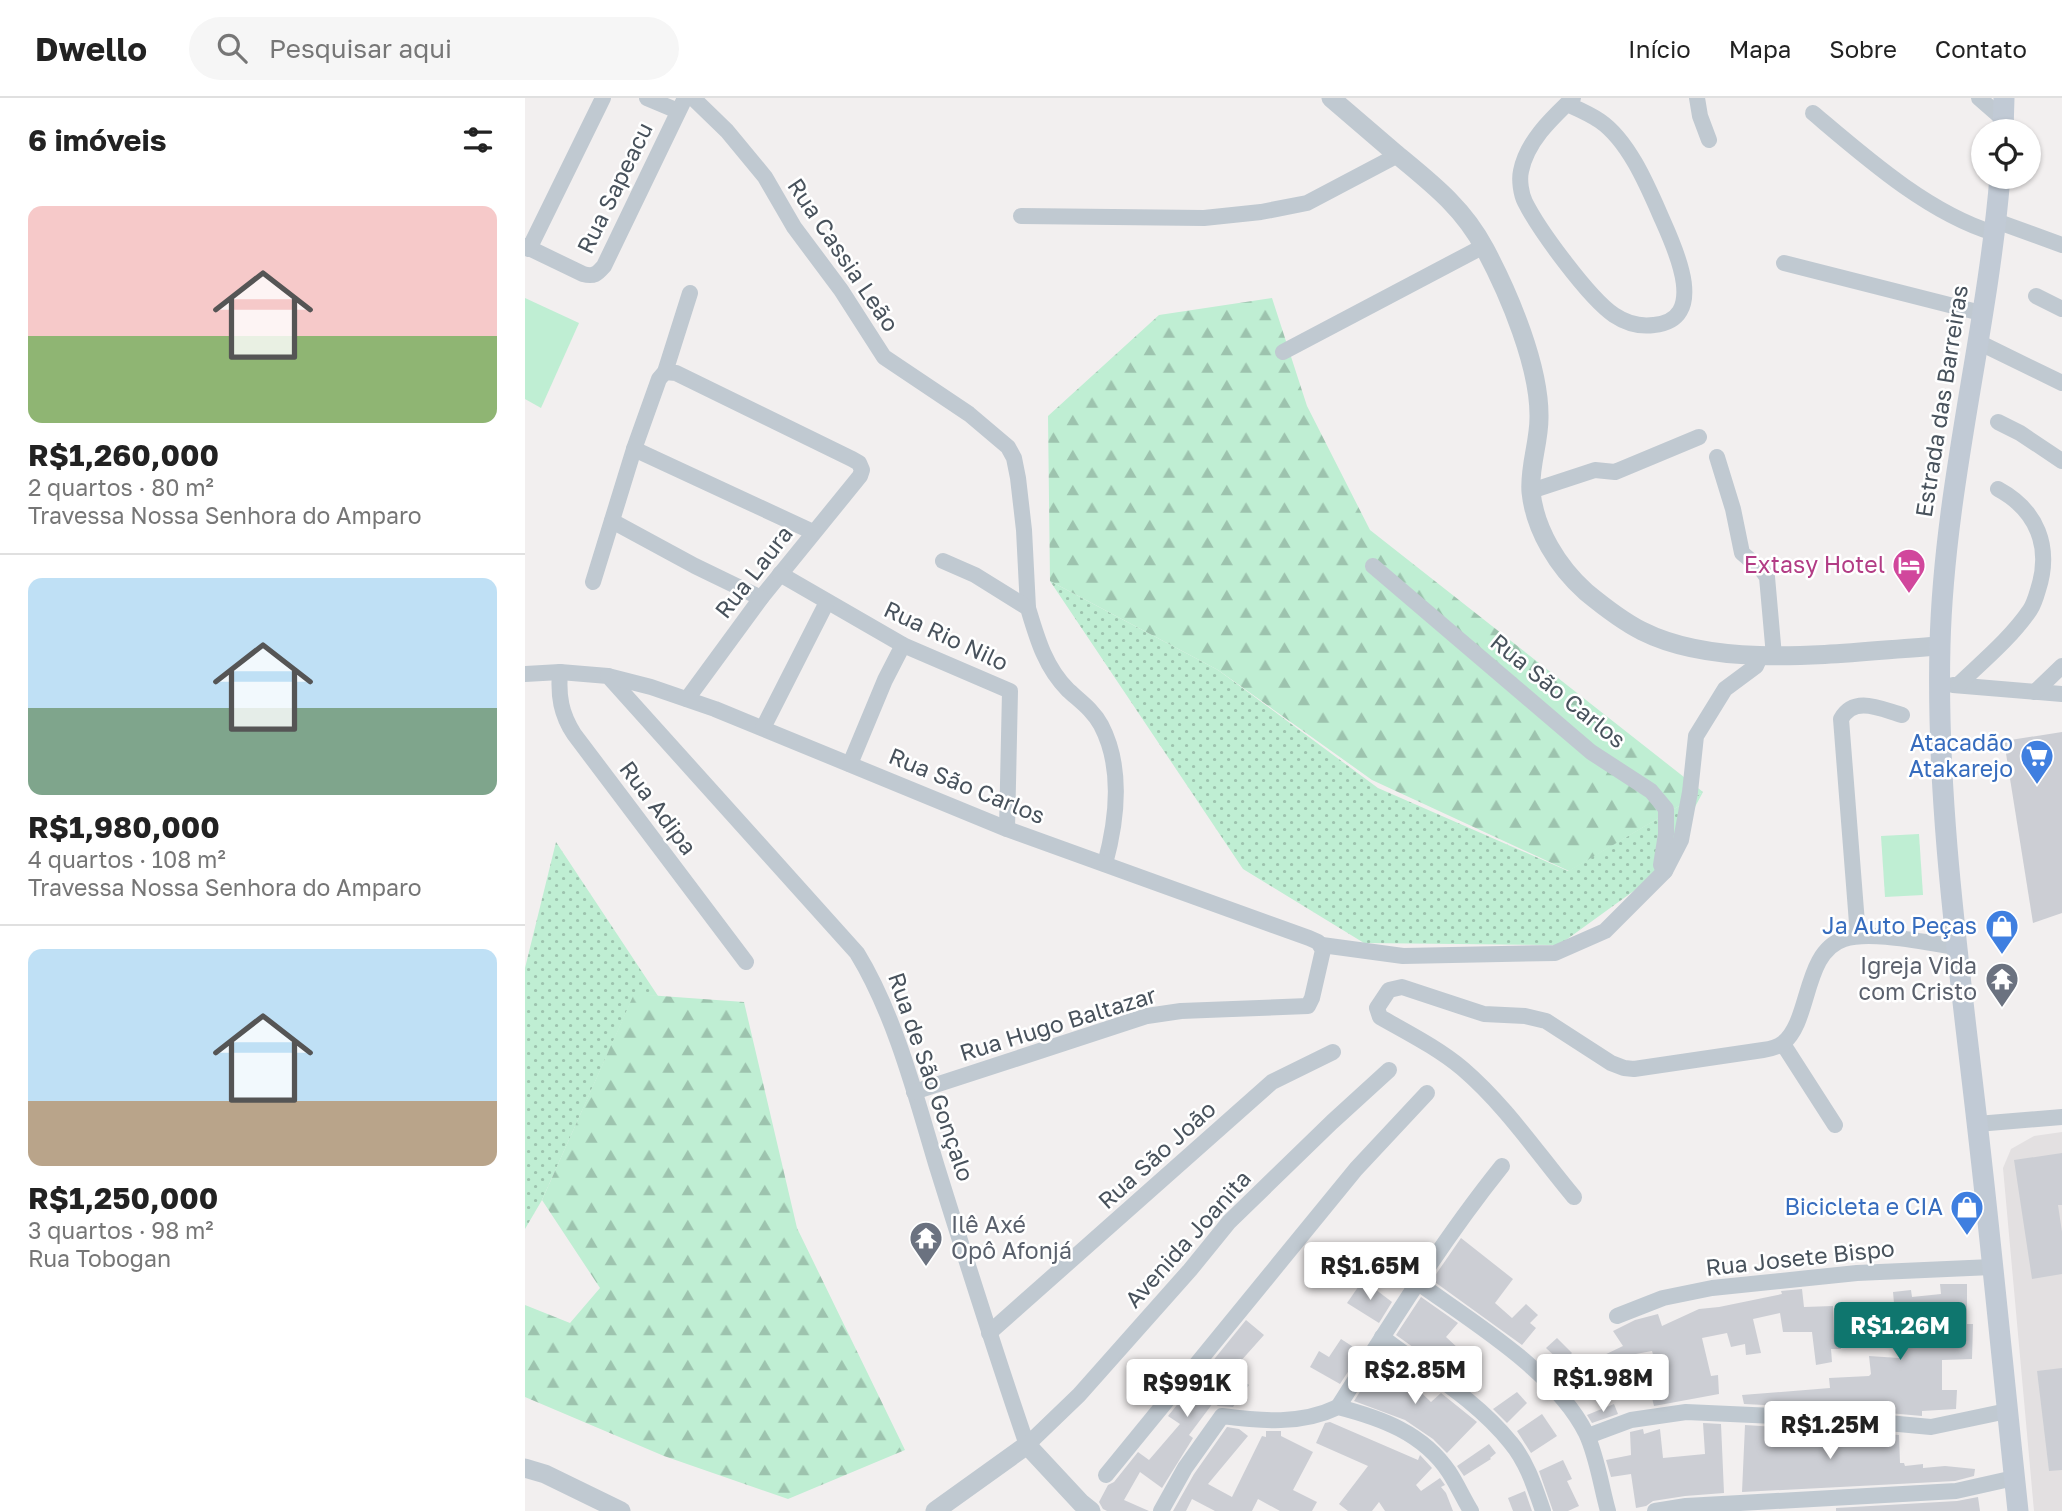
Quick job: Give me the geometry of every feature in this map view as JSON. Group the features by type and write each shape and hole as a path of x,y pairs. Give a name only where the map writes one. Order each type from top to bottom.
{"main road":[{"name":"Estrada das Barreiras","path":"1999,189 1948,531 1940,646 1949,685 1947,852 2018,1511"}],"street":[{"path":"527,248 603,98"},
{"name":"Rua Sapeacu","path":"527,248 583,274 594,276 604,266 681,105 647,98"},
{"name":"Rua Cassia Leão","path":"693,98 727,131 765,177 794,227 841,290 884,356 969,414 1008,447 1014,458 1024,530 1028,608 1044,655 1053,672 1068,690 1089,708 1101,724 1109,742 1113,765 1115,815 1105,863"},
{"path":"1331,98 1430,180 1453,204 1484,246 1507,294 1524,342 1539,398 1531,491 1540,526 1561,565 1579,585 1598,602 1643,632 1700,650 1767,656 1940,646"},
{"path":"1697,98 1709,140"},
{"path":"1979,98 2003,116"},
{"path":"1570,101 1610,128 1646,181 1671,239 1685,287 1684,304 1677,317 1663,324 1646,326 1629,323 1601,304 1578,277 1524,201 1521,173 1526,156 1535,140 1570,101"},
{"path":"1813,113 1877,168 1950,214 1978,228 1995,227 2062,246"},
{"path":"1021,216 1204,218 1261,212 1307,202 1398,155"},
{"path":"1283,352 1484,246"},
{"path":"1784,263 1981,313"},
{"path":"593,582 634,449 659,379 665,372 689,293"},
{"path":"2036,296 2062,309"},
{"path":"1976,341 2062,383"},
{"name":"Rua Laura","path":"665,372 676,373 852,459 862,467 860,476 761,598 687,699"},
{"path":"1999,422 2062,461"},
{"path":"1531,491 1595,470 1615,472 1699,437"},
{"path":"634,449 813,532"},
{"path":"1717,457 1733,509 1742,553 1767,577 1767,656"},
{"path":"1949,685 2019,625 2032,607 2041,580 2041,537 2033,520 2016,499 1998,489"},
{"path":"612,521 761,598"},
{"path":"943,561 975,575 1028,608"},
{"name":"Rua São Carlos","path":"1373,566 1591,751 1651,791 1666,809 1666,834 1661,865 1665,871"},
{"name":"Rua Rio Nilo","path":"780,574 903,645 1010,691 1007,829"},
{"path":"763,728 827,602"},
{"path":"850,764 880,691 903,645"},
{"name":"Rua São Carlos","path":"608,676 687,699 1007,829 1316,942 1403,956 1555,953 1605,932 1665,871 1681,840 1696,736 1725,689 1767,656"},
{"path":"2035,692 2062,666"},
{"path":"525,674 560,672 608,676"},
{"name":"Rua Adipa","path":"560,672 560,705 574,734 746,962"},
{"name":"Rua de São Gonçalo","path":"608,676 857,953 881,999 914,1092 1027,1445 1091,1511"},
{"path":"1949,685 2062,694"},
{"path":"1858,936 1841,719 1845,712 1862,704 1902,715"},
{"path":"1574,1197 1507,1114 1463,1069 1380,1017 1377,1008 1389,990 1402,987 1484,1014 1525,1016 1546,1021 1611,1063 1634,1069 1763,1050 1783,1044 1794,1028 1819,961 1833,943 1858,936 1957,947"},
{"name":"Rua Hugo Baltazar","path":"914,1092 1147,1016 1181,1011 1308,1006 1313,998 1323,955 1316,942"},
{"path":"1783,1044 1835,1125"},
{"name":"Rua São João","path":"989,1333 1272,1082 1333,1052"},
{"name":"Avenida Joanita","path":"1027,1445 1079,1395 1229,1222 1389,1070"},
{"path":"1106,1475 1349,1179 1427,1093"},
{"path":"1977,1124 2062,1117"},
{"path":"1161,1511 1185,1468 1222,1416 1249,1420 1301,1419 1322,1415 1338,1407 1417,1282 1474,1202 1503,1167"},
{"name":"Rua Josete Bispo","path":"1617,1316 1663,1298 1712,1289 1857,1273 1992,1267"},
{"path":"1417,1282 1504,1346 1563,1398 1588,1436 1608,1511"},
{"path":"1382,1337 1451,1386 1513,1444 1531,1478 1543,1511"},
{"path":"1338,1407 1378,1417 1403,1429 1429,1449 1448,1471 1471,1511"},
{"path":"1588,1436 1631,1420 1686,1412 1844,1419 1931,1427 2007,1411"},
{"path":"935,1511 1027,1445"},
{"path":"525,1468 545,1474 621,1511"},
{"path":"1655,1511 1686,1506 1956,1491 2014,1478"}],"shaded area":[{"path":"2062,1132 2062,1511 2034,1511 2003,1168 2011,1149 2034,1136"}],"green space":[{"path":"525,298 579,323 541,408 525,399"},
{"path":"1272,298 1307,406 1370,530 1703,792 1569,871 1372,780 1218,670 1050,581 1048,416 1159,315"},
{"path":"1050,581 1218,670 1378,788 1568,871 1703,792 1660,872 1559,945 1364,943 1243,869"},
{"path":"1919,834 1923,895 1885,897 1881,836"},
{"path":"556,842 658,996 634,995 542,1200 525,1229 525,968"},
{"path":"634,994 744,1002 797,1228 905,1450 788,1499 664,1456 525,1397 525,1305 570,1323 600,1288 542,1200"}],"building":[{"name":"Atacadão Atakarejo","path":"2062,732 2062,913 2033,923 2004,741"},
{"path":"2062,1153 2062,1205 2058,1205 2062,1232 2062,1274 2032,1279 2014,1160"},
{"path":"1461,1238 1513,1279 1495,1303 1512,1318 1526,1304 1538,1315 1530,1323 1536,1328 1522,1345 1432,1280"},
{"path":"1363,1280 1392,1302 1379,1323 1347,1303"},
{"path":"1940,1284 1967,1284 1967,1324 1973,1324 1972,1359 1942,1360 1942,1390 1957,1390 1956,1409 1922,1411 1922,1416 1744,1404 1742,1395 1830,1388 1829,1378 1869,1376 1869,1356 1899,1358 1893,1292 1911,1290 1912,1297 1941,1294"},
{"path":"1802,1289 1804,1307 1833,1306 1834,1334 1840,1334 1841,1349 1831,1349 1832,1362 1816,1365 1812,1332 1783,1332 1780,1313 1753,1319 1761,1353 1746,1355 1745,1344 1731,1347 1727,1333 1702,1338 1711,1376 1718,1375 1719,1394 1654,1406 1648,1382 1660,1379 1652,1351 1625,1356 1634,1379 1616,1386 1609,1368 1604,1370 1598,1358 1623,1346 1613,1331 1635,1320 1658,1314 1662,1326 1699,1309"},
{"path":"1421,1297 1458,1323 1446,1337 1473,1362 1458,1379 1396,1335"},
{"path":"1246,1320 1264,1335 1231,1372 1249,1385 1233,1407 1213,1403 1189,1435 1193,1438 1162,1488 1140,1472 1124,1500 1149,1511 1103,1509 1099,1502 1108,1485 1114,1482 1138,1452 1149,1460 1180,1424 1168,1416"},
{"path":"1557,1338 1572,1353 1562,1363 1546,1348"},
{"path":"1341,1339 1361,1352 1340,1384 1310,1367 1319,1351 1329,1357"},
{"path":"1383,1356 1431,1402 1441,1393 1477,1422 1447,1453 1433,1439 1405,1420 1354,1401"},
{"path":"2062,1368 2062,1470 2049,1471 2037,1371"},
{"path":"1517,1392 1527,1403 1507,1423 1493,1409"},
{"path":"1614,1404 1618,1414 1592,1423 1587,1415"},
{"path":"1542,1414 1557,1436 1531,1453 1517,1431"},
{"path":"1330,1422 1418,1460 1420,1455 1432,1468 1416,1485 1421,1491 1440,1478 1445,1485 1441,1487 1453,1511 1385,1511 1379,1502 1372,1511 1348,1511 1339,1504 1368,1466 1316,1443 1325,1423"},
{"path":"1703,1423 1721,1424 1724,1493 1653,1501 1636,1508 1631,1474 1611,1477 1606,1460 1631,1455 1630,1432 1643,1429 1644,1434 1660,1429 1663,1458 1705,1454"},
{"path":"1745,1425 1899,1435 1900,1463 1905,1466 1923,1464 1923,1468 1945,1466 1975,1469 1974,1476 1955,1481 1742,1492"},
{"path":"1227,1427 1239,1429 1248,1436 1208,1484 1232,1497 1262,1436 1266,1437 1266,1431 1281,1431 1281,1436 1313,1452 1293,1490 1317,1502 1312,1511 1280,1511 1258,1499 1252,1511 1215,1511 1192,1499 1186,1511 1173,1511 1194,1474"},
{"path":"1489,1444 1496,1453 1464,1476 1457,1466"},
{"path":"1563,1460 1572,1479 1567,1481 1579,1506 1568,1511 1553,1511 1539,1471"},
{"path":"1525,1491 1532,1511 1513,1511 1508,1498"},
{"path":"1978,1497 1980,1511 1836,1511 1836,1508 1957,1501"}],"place":[{"name":"Extasy Hotel","path":"1909,595"},
{"name":"Atacadão Atakarejo","path":"2037,786"},
{"name":"Ja Auto Peças","path":"2002,956"},
{"name":"Igreja Vida com Cristo","path":"2002,1009"},
{"name":"Bicicleta e CIA","path":"1967,1237"},
{"name":"Ilê Axé Opô Afonjá","path":"926,1268"}]}
